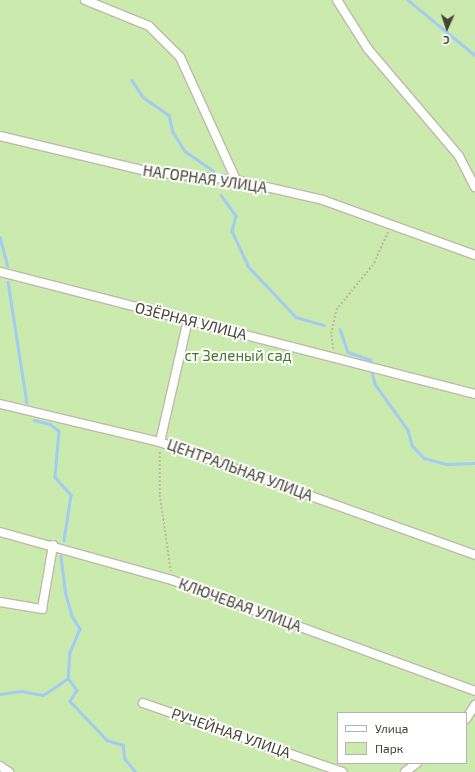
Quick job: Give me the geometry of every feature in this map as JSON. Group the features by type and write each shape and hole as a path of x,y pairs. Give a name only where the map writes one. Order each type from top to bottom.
{"street":[{"path":"85,0 149,26 180,57 236,180"},
{"path":"337,0 368,49 459,156 475,187"},
{"name":"НАГОРНАЯ УЛИЦА","path":"0,136 150,172 236,180 323,200 390,226 475,255"},
{"name":"ОЗЁРНАЯ УЛИЦА","path":"0,272 188,320 334,355 475,394"},
{"path":"160,442 188,320"},
{"name":"ЦЕНТРАЛЬНАЯ УЛИЦА","path":"0,404 160,442 475,554"},
{"name":"КЛЮЧЕВАЯ УЛИЦА","path":"0,532 53,545 172,580 475,691"},
{"path":"0,602 42,610 53,545"},
{"name":"РУЧЕЙНАЯ УЛИЦА","path":"143,703 342,772"},
{"path":"467,717 475,705"},
{"path":"405,772 416,764"},
{"path":"0,766 9,772"}],"path":[{"path":"334,355 331,334 336,310 374,263 390,226"},
{"path":"160,442 160,495 172,580"}],"green space":[{"name":"ст Зеленый сад","path":"0,0 475,0 475,772 0,772"}],"waterway":[{"path":"408,0 475,55"},
{"path":"132,80 143,97 169,115 173,132 185,151 214,171"},
{"path":"221,195 236,216 232,231 248,266 296,317 324,325"},
{"path":"0,237 8,266"},
{"path":"8,282 27,403"},
{"path":"340,329 348,352 371,360"},
{"path":"372,372 375,384 408,430 412,445 424,458 447,464 475,463"},
{"path":"34,420 50,424 59,431 55,477 71,495 64,540"},
{"path":"61,556 65,591 72,616 80,629 70,652 68,678"},
{"path":"0,694 22,691 43,695 68,678 77,690 70,701 107,740 123,745 125,759 136,772"}]}
